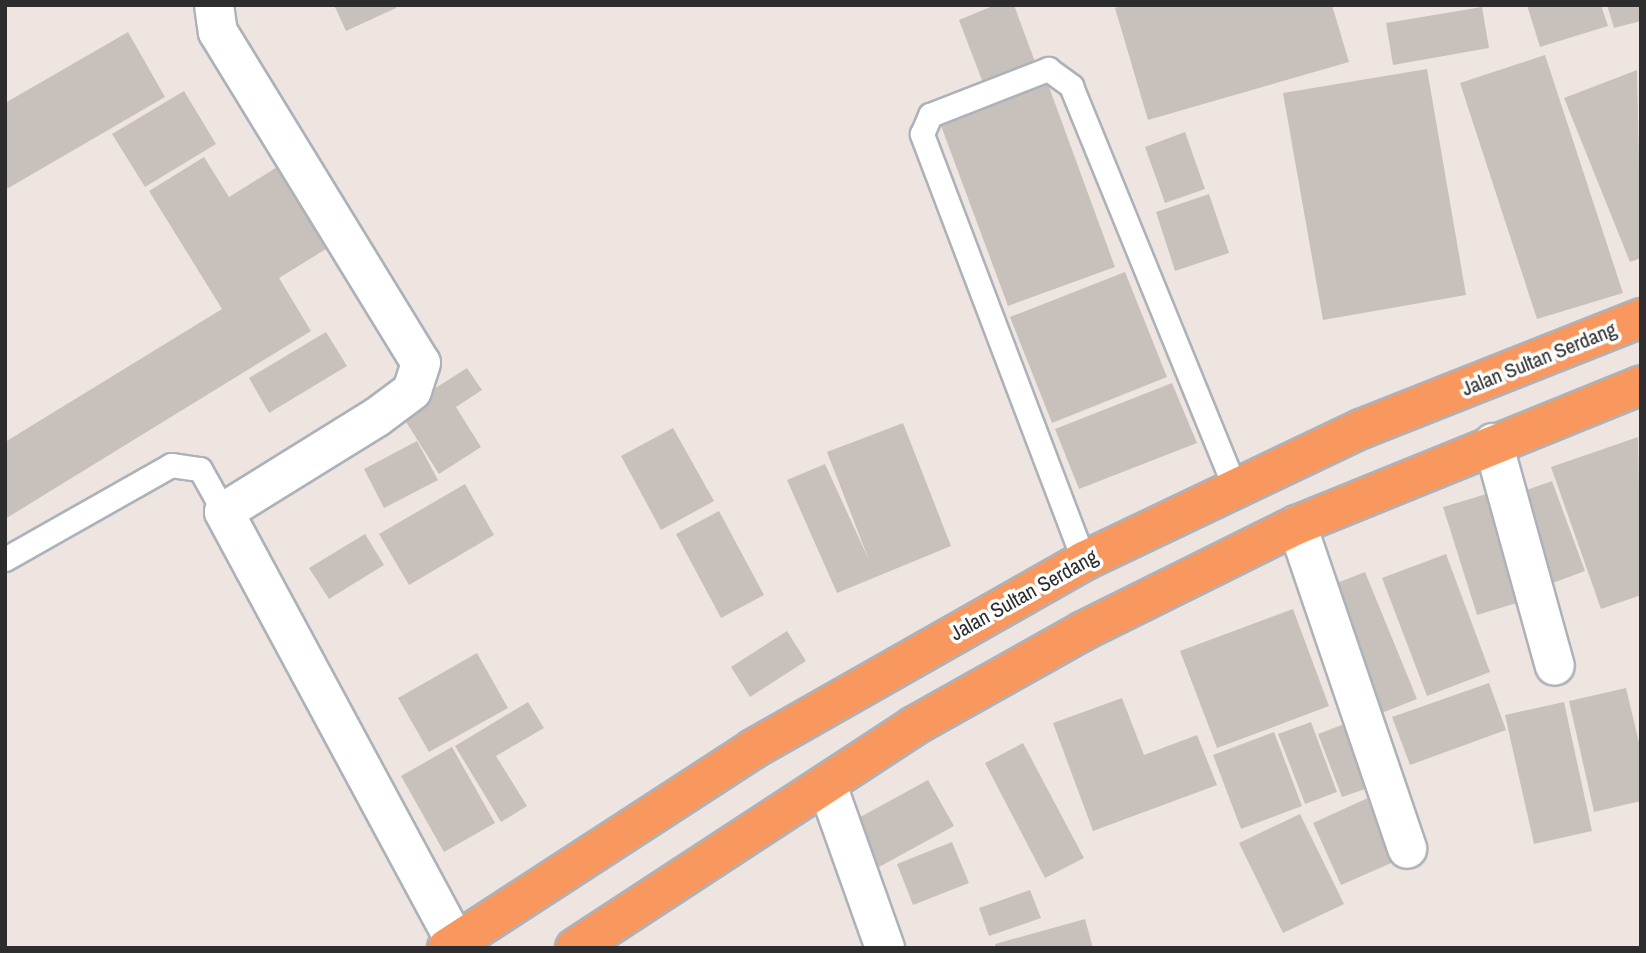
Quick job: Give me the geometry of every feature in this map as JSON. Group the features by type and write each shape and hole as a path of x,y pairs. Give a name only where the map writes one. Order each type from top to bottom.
{"highway":[{"name":"Jalan Sultan Serdang","path":"451,945 753,749 1084,561 1234,485 1641,318"},
{"path":"575,948 914,726 1083,631 1297,525 1641,385"}],"street":[{"path":"214,5 218,32 416,348 421,363 412,391 224,512 451,945"},
{"path":"1493,443 1555,666"},
{"path":"1297,525 1407,849"},
{"path":"827,785 885,948"}],"lane":[{"path":"1084,561 922,134 930,115 1048,69 1071,86 1234,485"},
{"path":"5,559 171,465 200,469 224,512"}],"building":[{"path":"334,5 395,5 396,8 346,31"},
{"path":"995,5 1014,5 1038,70 986,91 959,20"},
{"path":"1124,5 1332,5 1349,62 1148,120 1115,8"},
{"path":"1527,5 1601,5 1608,26 1540,47"},
{"path":"1607,5 1641,5 1641,21 1614,28"},
{"path":"1482,7 1489,48 1393,65 1386,23"},
{"path":"128,32 165,97 5,190 5,103"},
{"path":"1545,55 1623,293 1537,319 1460,83"},
{"path":"1427,69 1466,295 1323,320 1283,93"},
{"path":"1637,70 1641,258 1630,262 1564,98"},
{"path":"1045,76 1115,267 1008,306 937,115"},
{"path":"184,91 216,144 145,187 112,134"},
{"path":"1185,132 1205,189 1165,203 1145,147"},
{"path":"204,157 229,197 277,167 326,249 279,278 311,331 5,519 5,442 222,309 149,191"},
{"path":"1209,194 1229,253 1175,271 1156,212"},
{"path":"1125,272 1167,377 1052,423 1010,317"},
{"path":"326,332 347,366 269,413 249,378"},
{"path":"467,368 482,390 456,407 481,447 439,474 399,411"},
{"path":"1172,383 1197,443 1079,489 1055,429"},
{"path":"903,423 951,546 837,593 787,480 825,464 869,560 827,452"},
{"path":"673,428 714,501 661,530 621,456"},
{"path":"1638,437 1641,595 1601,609 1551,467"},
{"path":"417,441 438,480 384,508 364,469"},
{"path":"1552,481 1585,571 1550,584 1518,493"},
{"path":"465,484 494,535 409,585 379,534"},
{"path":"1493,492 1527,600 1477,615 1443,507"},
{"path":"719,511 764,595 721,618 676,534"},
{"path":"365,534 384,565 329,599 309,568"},
{"path":"1446,554 1490,672 1427,696 1382,578"},
{"path":"1365,572 1417,699 1379,714 1327,587"},
{"path":"1293,609 1329,706 1217,748 1180,651"},
{"path":"787,631 806,661 750,697 731,667"},
{"path":"477,653 508,708 429,752 398,698"},
{"path":"1489,683 1506,730 1410,765 1392,717"},
{"path":"1626,688 1641,751 1641,801 1594,812 1569,701"},
{"path":"1122,698 1144,755 1197,735 1217,785 1093,831 1053,723"},
{"path":"528,702 544,728 496,756 527,806 501,822 455,746"},
{"path":"1564,702 1592,831 1534,844 1505,715"},
{"path":"1311,722 1337,792 1305,804 1278,734"},
{"path":"1347,723 1371,787 1342,797 1318,734"},
{"path":"1274,732 1302,806 1241,829 1213,755"},
{"path":"1023,743 1084,858 1045,878 985,763"},
{"path":"452,747 495,823 444,852 401,776"},
{"path":"928,780 954,826 879,867 853,821"},
{"path":"1370,797 1398,860 1341,885 1313,823"},
{"path":"1300,814 1344,904 1283,933 1239,843"},
{"path":"952,842 969,883 913,905 897,864"},
{"path":"1030,890 1041,918 989,936 979,908"},
{"path":"1085,919 1093,948 996,948 995,944"}]}
